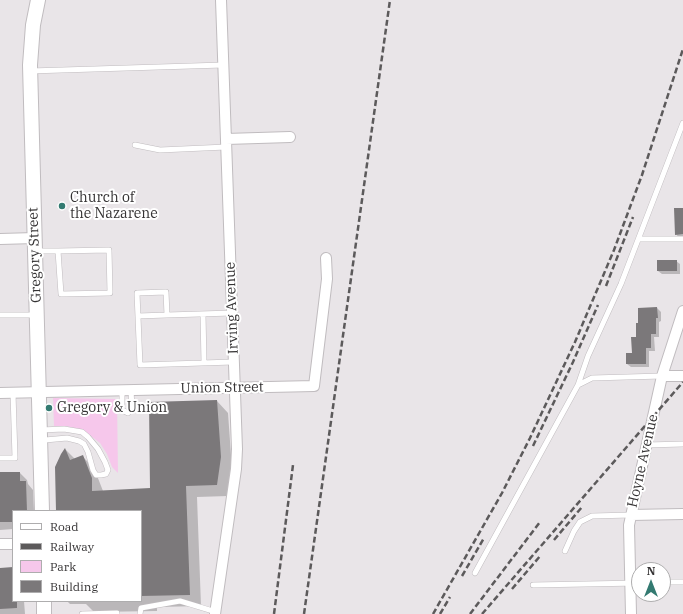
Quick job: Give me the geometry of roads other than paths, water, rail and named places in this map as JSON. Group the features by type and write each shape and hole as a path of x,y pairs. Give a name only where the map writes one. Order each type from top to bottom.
{"main road":[{"name":"Gregory Street","path":"38,0 33,25 30,71 42,510"},
{"path":"44,602 44,614"}],"street":[{"name":"Irving Avenue","path":"216,613 236,469 237,449 221,0"},
{"path":"226,143 290,137"},
{"path":"0,239 35,245"},
{"name":"Union Street","path":"0,393 314,386 327,279 326,258"},
{"name":"Hoyne Avenue","path":"633,562 629,524 662,376 683,311"},
{"path":"662,376 683,376"},
{"path":"631,515 683,514"},
{"path":"0,544 12,544"},
{"name":"Hoyne Avenue","path":"631,614 633,602"}],"lane":[{"path":"30,71 223,65"},
{"path":"475,572 578,385 588,356 622,284 683,123"},
{"path":"136,144 160,150 226,143"},
{"path":"640,239 683,240"},
{"path":"35,245 58,251 110,250 110,293 61,294 58,251"},
{"path":"167,315 166,292 137,293 140,365 234,362"},
{"path":"138,316 232,313"},
{"path":"0,315 37,314"},
{"path":"203,314 204,363"},
{"path":"578,385 592,378 662,376"},
{"path":"0,458 15,458 13,393"},
{"path":"64,429 82,432 98,449 108,470 106,474 96,475 84,444 74,439 45,440 40,437 64,429"},
{"path":"647,445 683,444"},
{"path":"565,551 580,522 592,516 631,515"},
{"path":"671,582 683,582"},
{"path":"533,585 631,583"},
{"path":"140,614 141,608 180,601 216,613"},
{"path":"82,614 117,614"}],"railway":[{"path":"304,614 390,0"},
{"path":"433,614 502,493 530,438 575,342 614,250 642,175 683,49"},
{"path":"606,286 633,217"},
{"path":"533,446 598,305"},
{"path":"482,614 683,382"},
{"path":"274,614 293,465"},
{"path":"554,540 582,507"},
{"path":"470,614 540,522"},
{"path":"462,576 484,538"},
{"path":"512,589 541,555"},
{"path":"440,614 450,597"}],"place":[{"name":"Church of the Nazarene","path":"62,206"},
{"name":"Gregory & Union","path":"49,408"}]}
